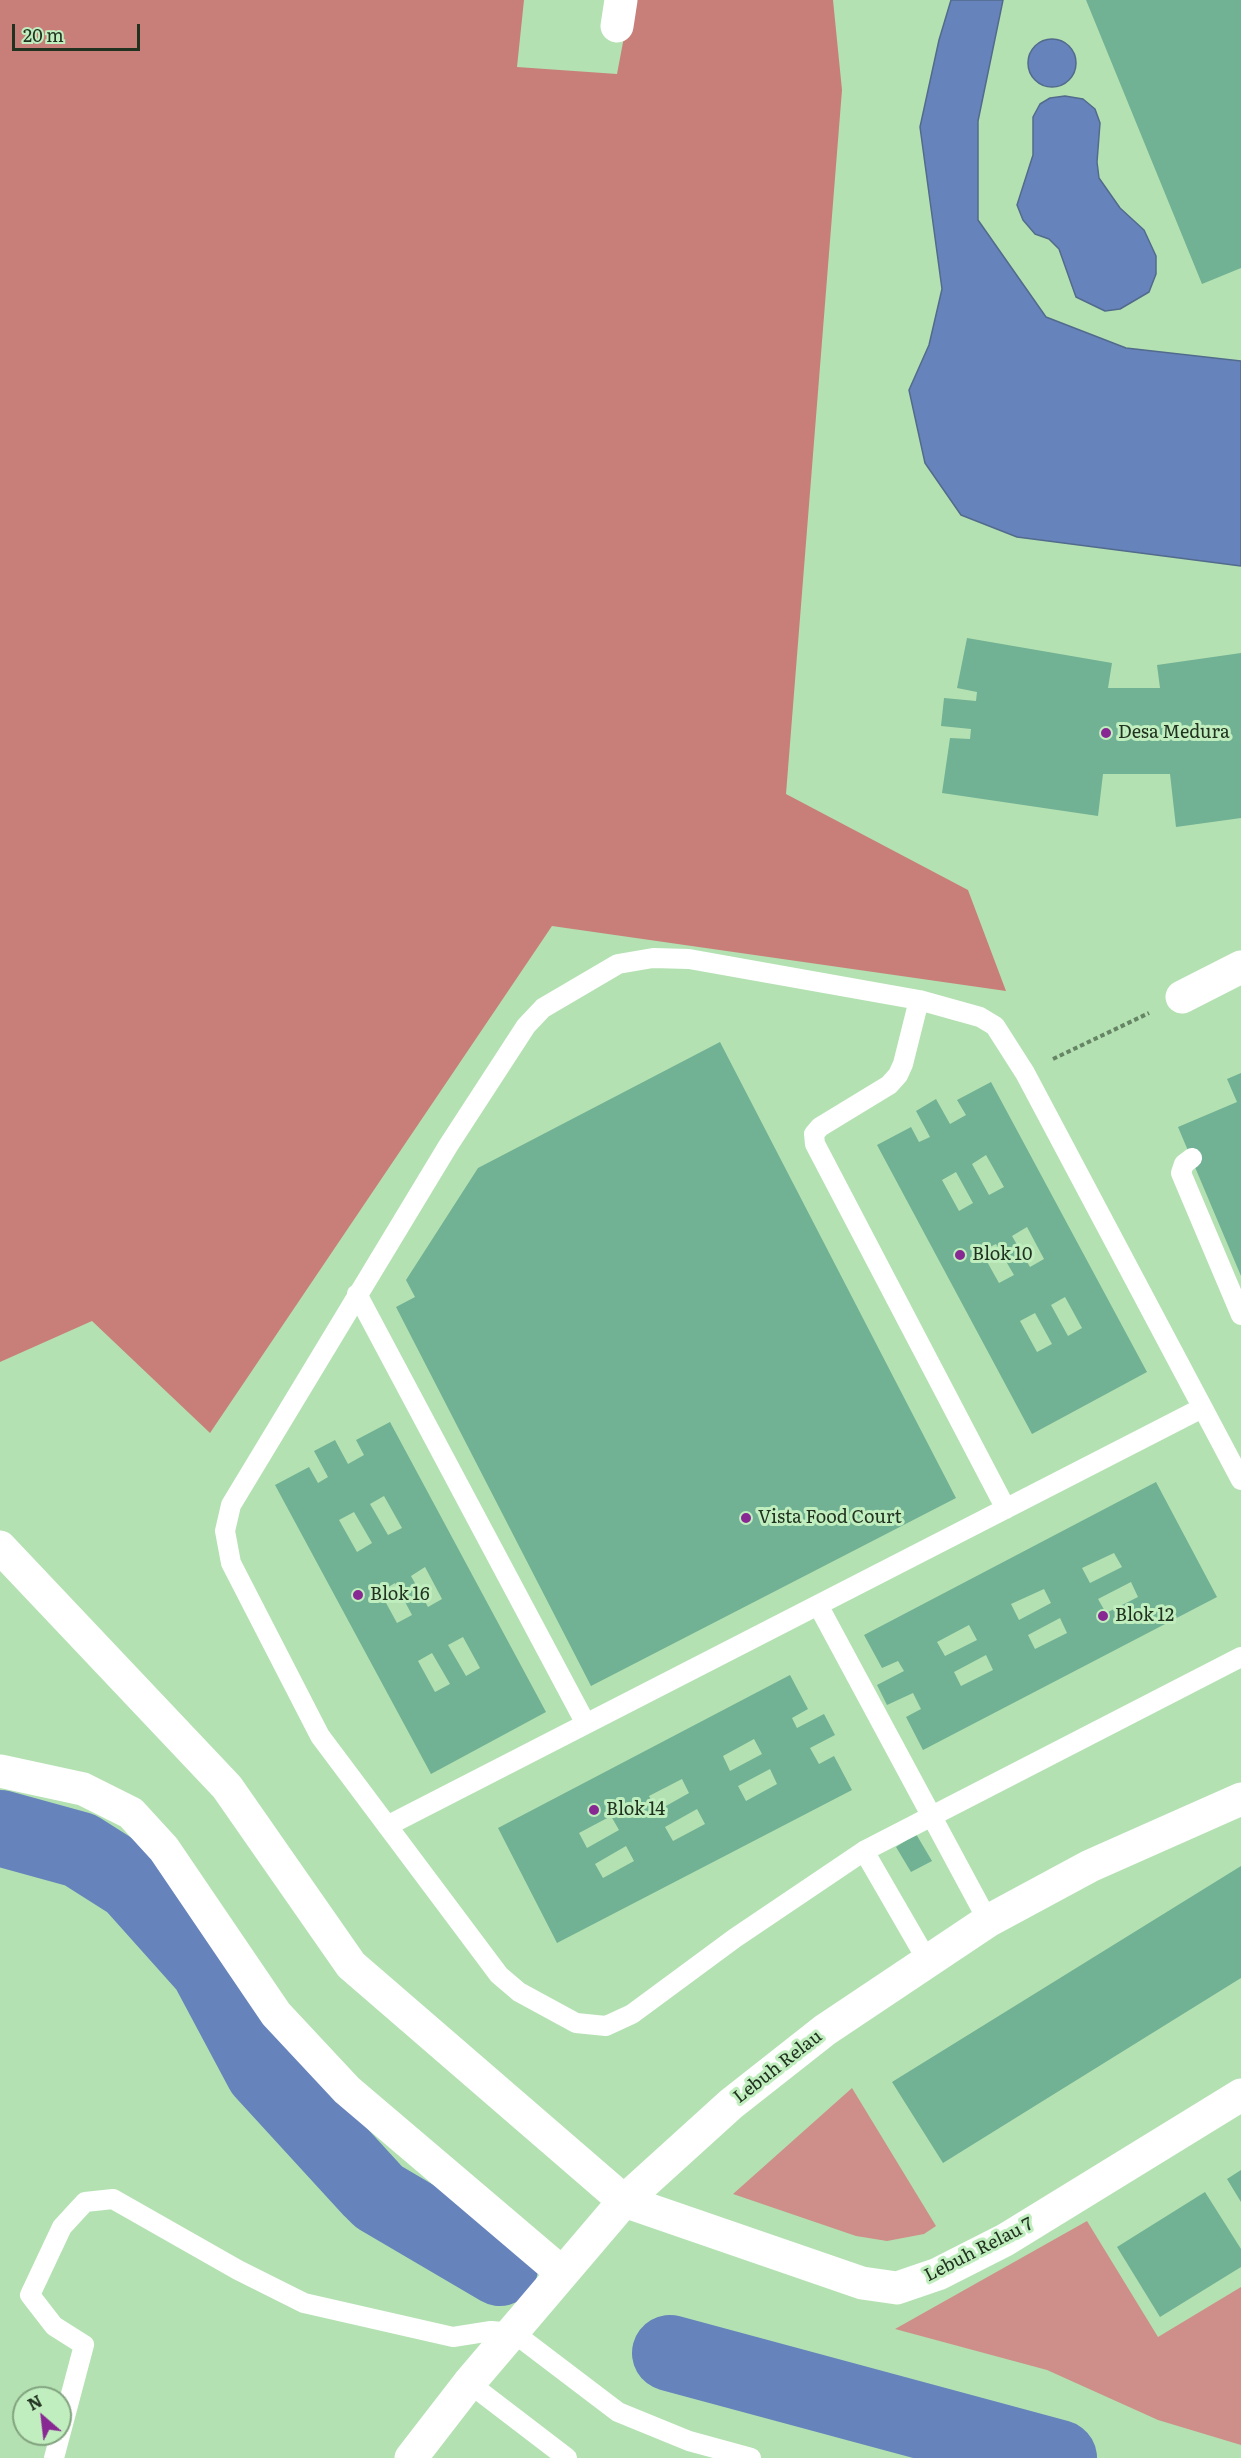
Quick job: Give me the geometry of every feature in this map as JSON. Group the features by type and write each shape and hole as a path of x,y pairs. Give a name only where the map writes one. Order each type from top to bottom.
{"street":[{"path":"1182,996 1241,967"},
{"path":"0,1547 227,1787 351,1965 624,2201"},
{"path":"0,1770 82,1789 131,1813 164,1849 276,2014 347,2090 561,2272"},
{"name":"Lebuh Relau","path":"411,2458 561,2272 624,2201 731,2104 825,2030 988,1921 1090,1866 1241,1799"},
{"name":"Lebuh Relau 7","path":"624,2201 862,2283 897,2288 938,2274 1005,2240 1241,2095"}],"lane":[{"path":"1241,1480 1005,1038 995,1026 980,1017 919,1000 689,958 653,958 618,964 543,1008 526,1026 448,1146 231,1505 225,1531 231,1563 320,1736 500,1975 519,1992 576,2023 606,2026 632,2014 735,1938 864,1851 930,1815 1241,1657"},
{"path":"919,1000 903,1064 898,1075 889,1084 820,1127 814,1134 814,1144 1006,1509"},
{"path":"1192,1158 1184,1164 1181,1173 1241,1315"},
{"path":"357,1294 586,1724"},
{"path":"387,1826 1202,1408"},
{"path":"818,1605 988,1921"},
{"path":"864,1851 927,1960"},
{"path":"54,2458 84,2344 54,2326 30,2295 63,2227 85,2202 113,2199 238,2270 304,2303 453,2337 491,2331 514,2333 618,2412 689,2440 751,2458"},
{"path":"469,2384 567,2458"}],"path":[{"path":"1044,1063 1182,996"}],"shaded area":[{"path":"0,0 524,0 517,67 617,74 631,0 833,0 842,90 786,794 968,890 1006,991 552,926 210,1433 92,1321 0,1362"},
{"path":"852,2088 936,2226 924,2234 887,2241 856,2236 733,2194"},
{"path":"1087,2221 1158,2337 1241,2287 1241,2445 1158,2420 1047,2370 895,2329"}],"water":[{"path":"951,0 1003,0 978,121 978,220 1046,317 1126,348 1241,361 1241,566 1017,537 961,515 925,463 909,390 929,345 942,289 920,127 939,40"},
{"path":"1047,39 1057,39 1069,46 1076,58 1076,68 1069,80 1057,87 1047,87 1032,76 1028,68 1028,58 1039,43"},
{"path":"1065,96 1083,99 1095,109 1100,123 1097,162 1099,178 1120,208 1144,230 1156,256 1156,274 1149,292 1120,309 1105,311 1076,297 1059,249 1049,239 1035,234 1023,220 1017,205 1033,155 1033,117 1040,104 1050,98"}],"building":[{"path":"1086,0 1241,0 1241,268 1202,284"},
{"name":"Desa Medura","path":"967,638 1112,663 1108,688 1160,688 1157,665 1241,653 1241,818 1176,827 1170,774 1103,774 1098,816 942,793 950,738 970,739 971,729 941,726 944,698 976,701 977,692 957,688"},
{"path":"720,1042 956,1498 591,1686 396,1307 415,1297 406,1280 478,1168"},
{"path":"1241,1073 1241,1276 1178,1127 1237,1102 1227,1079"},
{"name":"Blok 10","path":"991,1082 1147,1372 1032,1434 877,1145 911,1127 919,1142 930,1137 916,1111 936,1099 950,1124 966,1115 957,1100","holes":["986,1155 1004,1187 989,1195 972,1164","956,1172 973,1203 959,1211 942,1180","1027,1227 1044,1259 1030,1267 1012,1236","996,1244 1014,1275 999,1283 981,1251","1065,1297 1082,1328 1068,1336 1051,1305","1035,1313 1052,1344 1037,1352 1020,1321"]},
{"name":"Blok 16","path":"390,1422 546,1712 431,1774 275,1485 309,1467 318,1483 328,1477 314,1451 335,1440 348,1464 364,1455 356,1440","holes":["384,1496 402,1528 388,1535 370,1504","354,1512 372,1543 357,1552 339,1520","425,1567 442,1599 428,1607 411,1576","395,1583 412,1615 397,1623 380,1592","463,1637 480,1668 466,1676 448,1645","432,1653 450,1684 435,1692 418,1661"]},
{"name":"Blok 12","path":"1156,1482 1217,1597 923,1750 906,1717 921,1709 913,1693 887,1705 877,1685 904,1671 898,1661 882,1668 864,1635","holes":["1114,1553 1122,1567 1090,1583 1082,1568","1131,1582 1138,1597 1106,1613 1098,1599","1044,1589 1051,1603 1019,1620 1011,1604","1060,1618 1067,1633 1035,1649 1028,1635","969,1625 977,1640 945,1656 937,1642","986,1655 993,1670 961,1686 954,1672"]},
{"name":"Blok 14","path":"790,1675 808,1709 792,1718 797,1728 824,1714 835,1735 810,1748 819,1764 834,1756 852,1790 557,1943 498,1828","holes":["754,1739 762,1754 730,1771 723,1756","770,1769 777,1784 746,1801 738,1786","682,1779 689,1793 657,1811 649,1796","697,1809 705,1824 673,1841 665,1827","611,1816 619,1830 587,1848 579,1833","626,1846 634,1861 603,1878 595,1864"]},
{"path":"916,1834 932,1861 911,1872 896,1847"},
{"path":"1241,1866 1241,1978 943,2163 892,2082"},
{"path":"1241,2170 1241,2202 1227,2179"},
{"path":"1205,2192 1241,2249 1241,2267 1160,2317 1117,2247"}],"waterway":[{"path":"0,1828 80,1850 132,1883 208,1968 263,2071 372,2190 379,2197 500,2268"},
{"path":"670,2353 1059,2458"}],"place":[{"name":"Desa Medura","path":"1106,733"},
{"name":"Blok 10","path":"960,1255"},
{"name":"Vista Food Court","path":"746,1518"},
{"name":"Blok 16","path":"358,1595"},
{"name":"Blok 12","path":"1103,1616"},
{"name":"Blok 14","path":"594,1810"}]}
